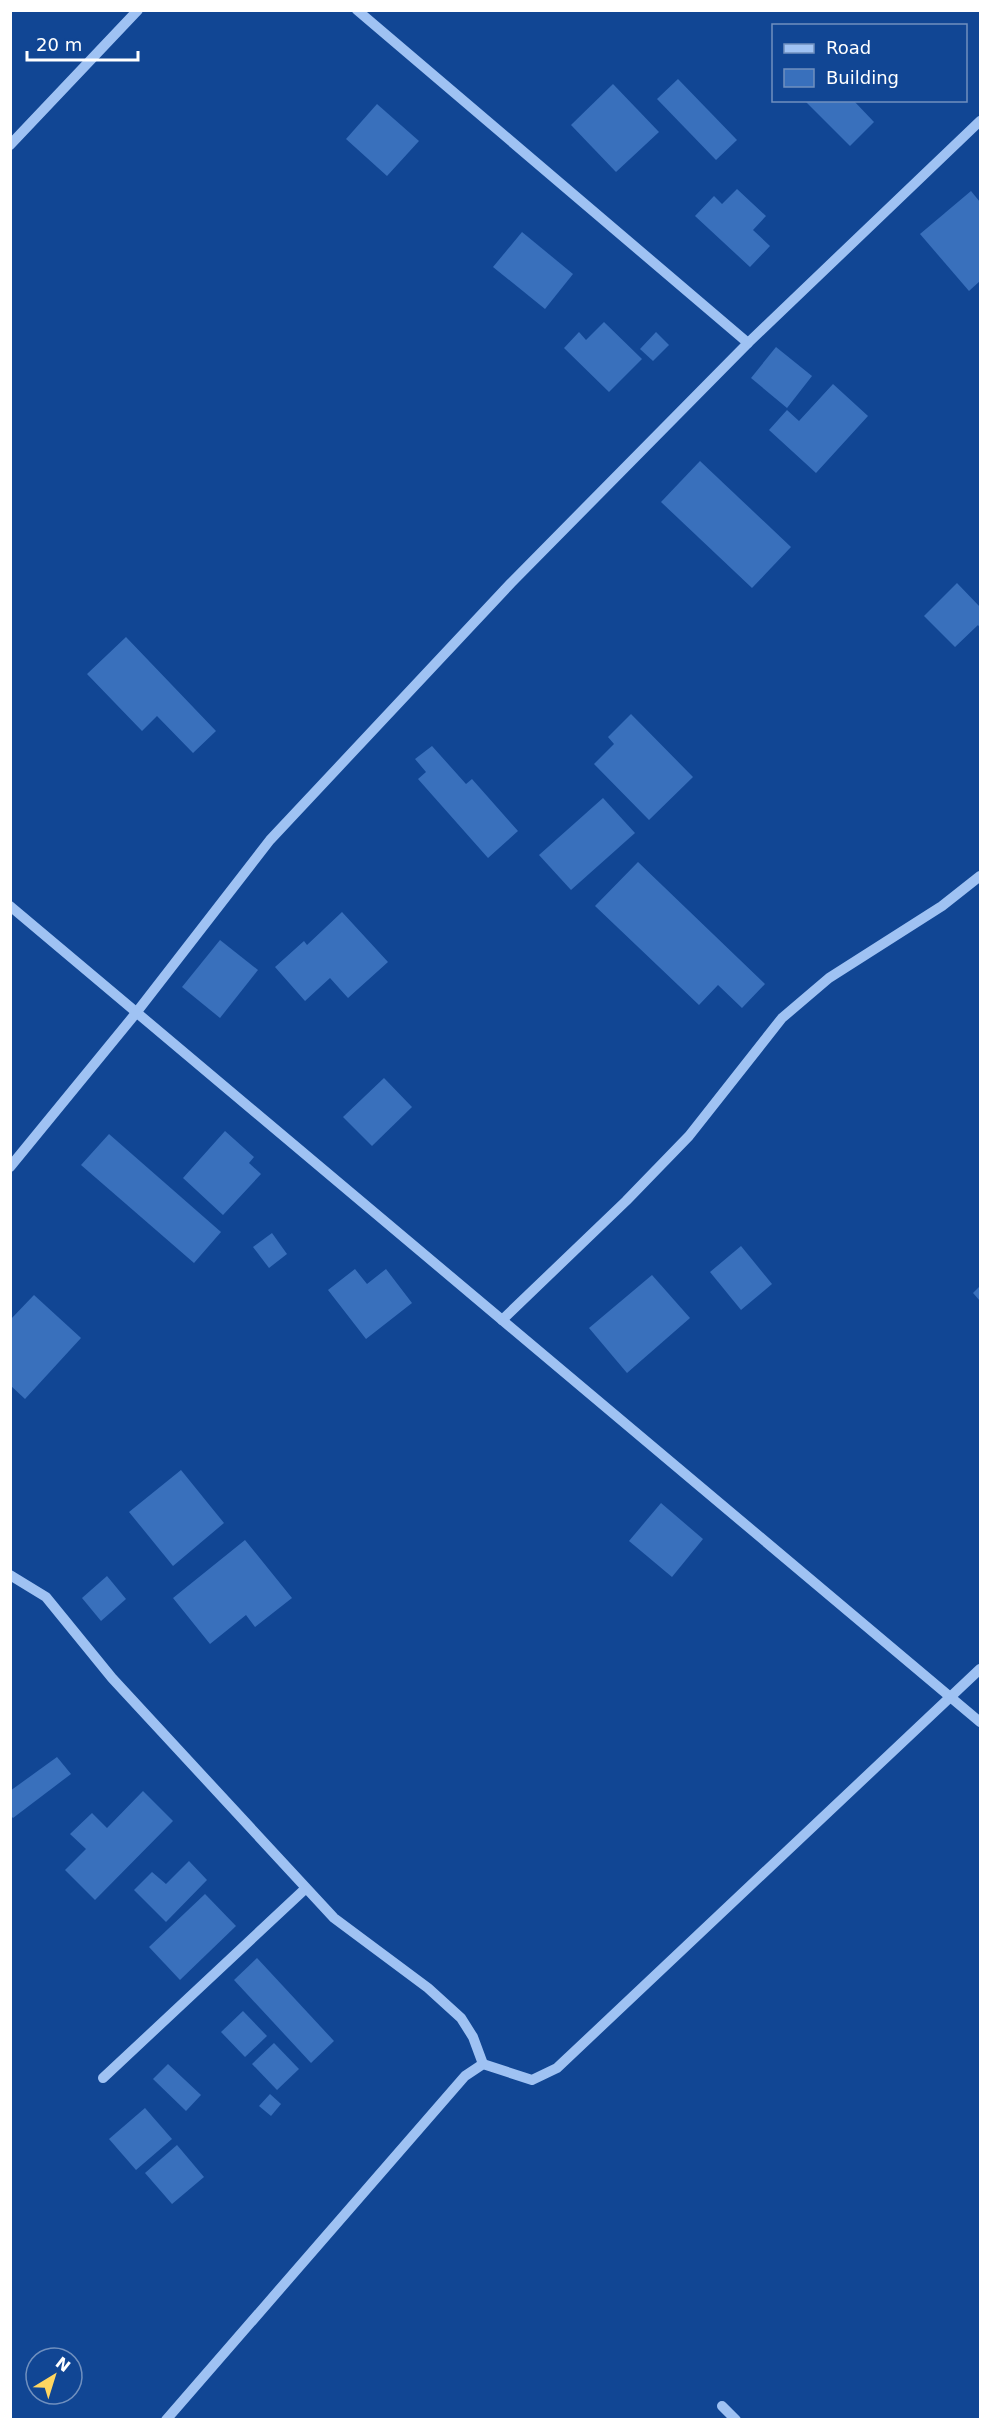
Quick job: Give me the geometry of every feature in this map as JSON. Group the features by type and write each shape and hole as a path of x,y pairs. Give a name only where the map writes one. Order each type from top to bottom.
{"street":[{"path":"10,146 138,10"},
{"path":"357,10 748,343"},
{"path":"10,1167 136,1013 270,840 511,584 748,343 981,121"},
{"path":"502,1320 689,1136 782,1018 829,978 942,906 981,876"},
{"path":"10,906 981,1722"},
{"path":"10,1575 46,1597 112,1678 334,1918 428,1989 461,2018 473,2037 483,2064"},
{"path":"483,2064 532,2080 557,2068 981,1669"},
{"path":"103,2078 305,1889"},
{"path":"166,2420 465,2076 483,2064"},
{"path":"722,2406 736,2420"}],"building":[{"path":"678,79 737,140 716,160 657,99"},
{"path":"613,84 659,132 616,172 571,125"},
{"path":"806,102 855,102 874,122 850,146"},
{"path":"377,104 419,141 387,176 346,139"},
{"path":"737,189 766,216 753,230 770,246 750,267 695,216 714,196 722,204"},
{"path":"971,191 980,202 980,281 969,291 920,234"},
{"path":"522,232 573,274 545,309 493,267"},
{"path":"604,322 642,359 609,392 564,348 579,332 586,340"},
{"path":"656,332 669,345 653,361 640,349"},
{"path":"776,347 812,376 787,408 751,378"},
{"path":"833,384 868,416 816,473 769,430 787,410 799,421"},
{"path":"700,461 791,547 752,588 661,502"},
{"path":"957,583 980,607 980,628 978,625 955,647 924,616"},
{"path":"126,637 216,731 193,753 157,716 142,731 87,674"},
{"path":"631,714 693,777 649,820 594,764 614,744 608,737"},
{"path":"432,746 466,784 472,779 518,831 488,858 418,779 426,772 415,759"},
{"path":"603,798 635,833 571,890 539,855"},
{"path":"638,862 765,984 742,1008 718,985 699,1005 595,906"},
{"path":"342,912 388,962 348,998 330,978 305,1001 275,967 304,941 307,945"},
{"path":"220,940 258,970 220,1018 182,987"},
{"path":"384,1078 412,1107 372,1146 343,1117"},
{"path":"225,1131 254,1157 249,1163 261,1174 223,1215 183,1178"},
{"path":"109,1134 221,1232 194,1263 81,1165"},
{"path":"272,1233 287,1254 269,1268 253,1247"},
{"path":"741,1246 772,1284 741,1310 710,1272"},
{"path":"355,1269 367,1284 386,1269 412,1303 366,1339 328,1290"},
{"path":"652,1275 690,1318 627,1373 589,1328"},
{"path":"980,1286 980,1301 973,1293"},
{"path":"34,1295 81,1338 25,1399 10,1385 10,1320"},
{"path":"181,1470 224,1523 173,1566 129,1512"},
{"path":"661,1503 703,1539 672,1577 629,1541"},
{"path":"245,1540 292,1598 255,1627 246,1615 210,1644 173,1598"},
{"path":"107,1576 126,1599 101,1621 82,1598"},
{"path":"57,1757 71,1774 13,1818 10,1815 10,1791"},
{"path":"143,1791 173,1821 95,1900 65,1870 86,1849 70,1834 92,1813 107,1828"},
{"path":"189,1861 207,1880 166,1922 134,1890 152,1872 166,1884"},
{"path":"205,1894 236,1926 180,1980 149,1947"},
{"path":"257,1958 334,2041 311,2063 234,1980"},
{"path":"243,2011 267,2036 245,2057 221,2032"},
{"path":"274,2043 299,2069 277,2090 252,2064"},
{"path":"168,2064 201,2095 186,2111 153,2079"},
{"path":"270,2094 281,2104 271,2116 259,2106"},
{"path":"145,2108 172,2139 136,2170 109,2139"},
{"path":"177,2145 204,2177 172,2204 145,2173"}]}
